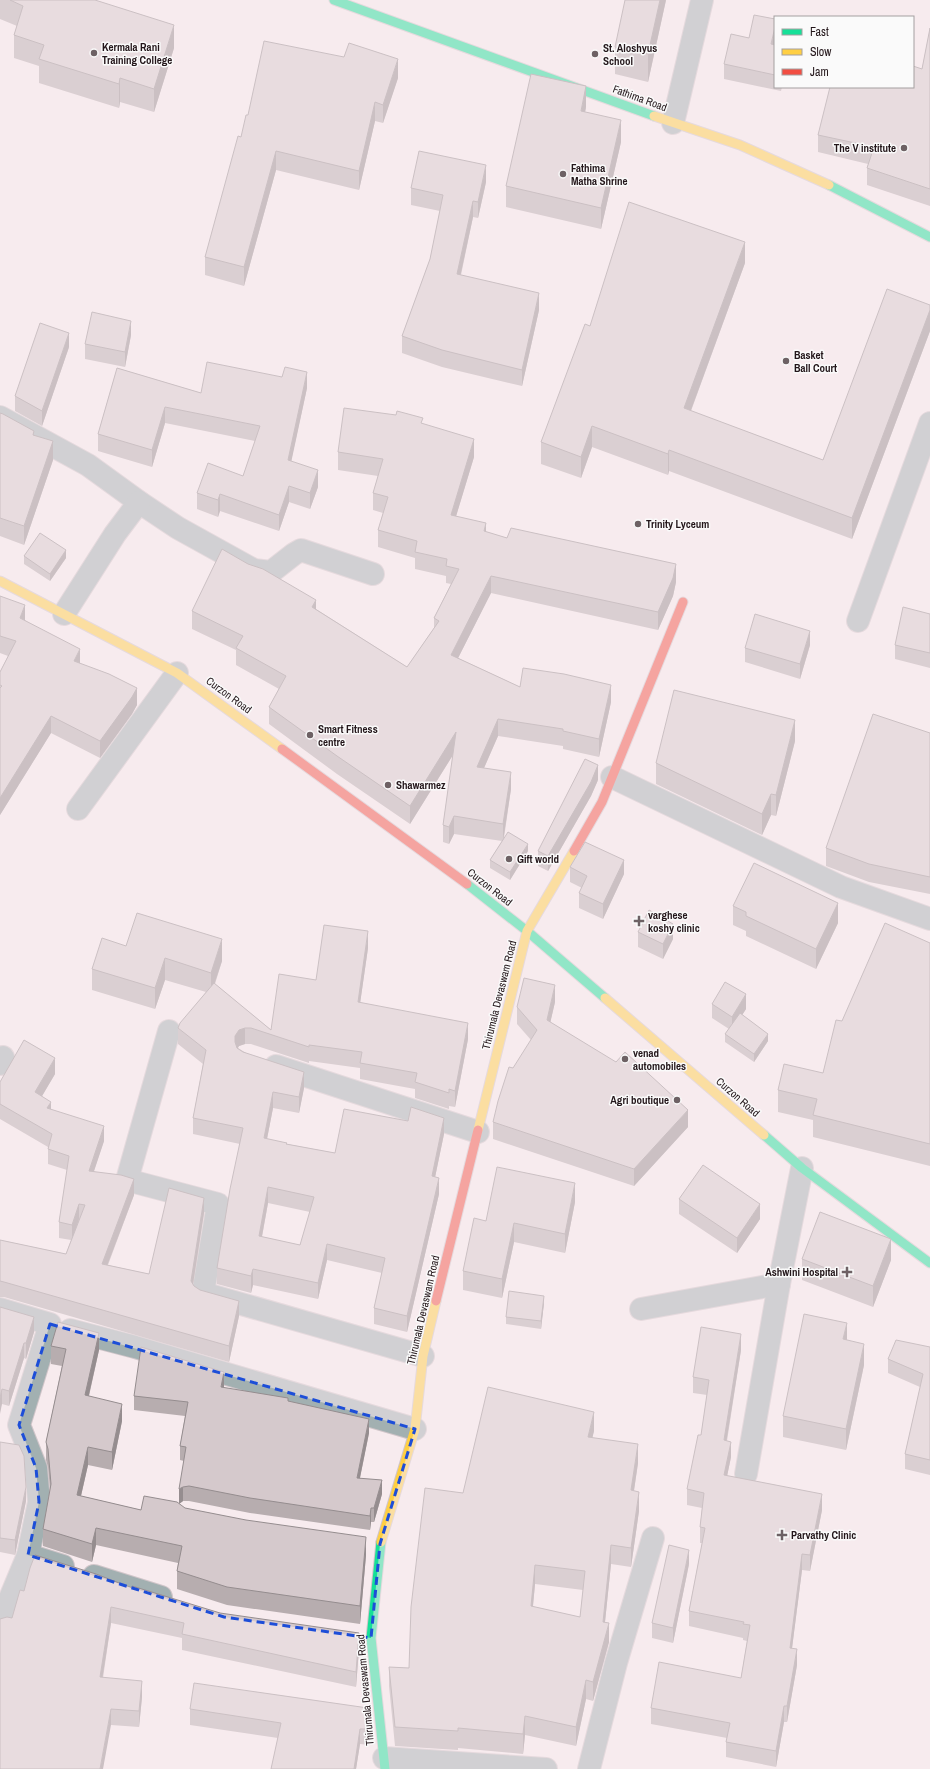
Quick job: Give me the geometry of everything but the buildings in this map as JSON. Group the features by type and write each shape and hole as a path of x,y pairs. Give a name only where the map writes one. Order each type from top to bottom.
{"street":[{"name":"Fathima Road","path":"334,0 673,123 740,145 829,185 930,237"},
{"path":"673,123 702,0"},
{"path":"0,417 88,465 138,502 178,528 254,570 271,572 301,550 373,574"},
{"path":"858,621 930,423"},
{"path":"64,614 115,534 138,502"},
{"name":"Curzon Road","path":"0,581 177,673 454,874 528,931 802,1168 930,1263"},
{"name":"Thirumala Devaswam Road","path":"384,1764 363,1636 373,1543 415,1429 423,1356 528,931 602,802 683,602"},
{"path":"78,809 177,673"},
{"path":"612,777 841,887 930,919"},
{"path":"169,1031 127,1180 218,1204 203,1293 423,1356"},
{"path":"255,1059 478,1132"},
{"path":"746,1474 779,1284 802,1168"},
{"path":"641,1309 779,1284"},
{"path":"0,1310 135,1347 415,1429"},
{"path":"2,1610 28,1555 39,1502 36,1468 19,1425 50,1324"},
{"path":"589,1769 616,1662 653,1538"},
{"path":"28,1555 179,1602"},
{"path":"384,1764 546,1769"}],"highlighted area":[{"path":"50,1324 415,1429 380,1544 371,1638 224,1617 28,1555 39,1502 36,1468 19,1425"}],"traffic: fast":[{"path":"334,0 654,116"},
{"path":"829,185 930,237"},
{"path":"467,884 527,931 605,998"},
{"path":"764,1135 802,1168 930,1263"},
{"path":"381,1542 371,1638 385,1769"}],"traffic: slow":[{"path":"654,116 740,145 829,185"},
{"path":"0,581 177,673 282,749"},
{"path":"478,1130 527,931 574,851"},
{"path":"605,998 764,1135"},
{"path":"381,1542 415,1429 423,1356 436,1301"}],"traffic: jam":[{"path":"574,851 602,802 683,602"},
{"path":"282,749 467,884"},
{"path":"436,1301 478,1130"}],"place":[{"name":"Kermala Rani Training College","path":"94,53"},
{"name":"St. Aloshyus School","path":"595,54"},
{"name":"The V institute","path":"904,148"},
{"name":"Fathima Matha Shrine","path":"563,174"},
{"name":"Basket Ball Court","path":"786,361"},
{"name":"Trinity Lyceum","path":"638,524"},
{"name":"Smart Fitness centre","path":"310,735"},
{"name":"Shawarmez","path":"388,785"},
{"name":"Gift world","path":"509,859"},
{"name":"varghese koshy clinic","path":"639,921"},
{"name":"venad automobiles","path":"625,1059"},
{"name":"Agri boutique","path":"677,1100"},
{"name":"Ashwini Hospital","path":"847,1272"},
{"name":"Parvathy Clinic","path":"782,1535"}]}
